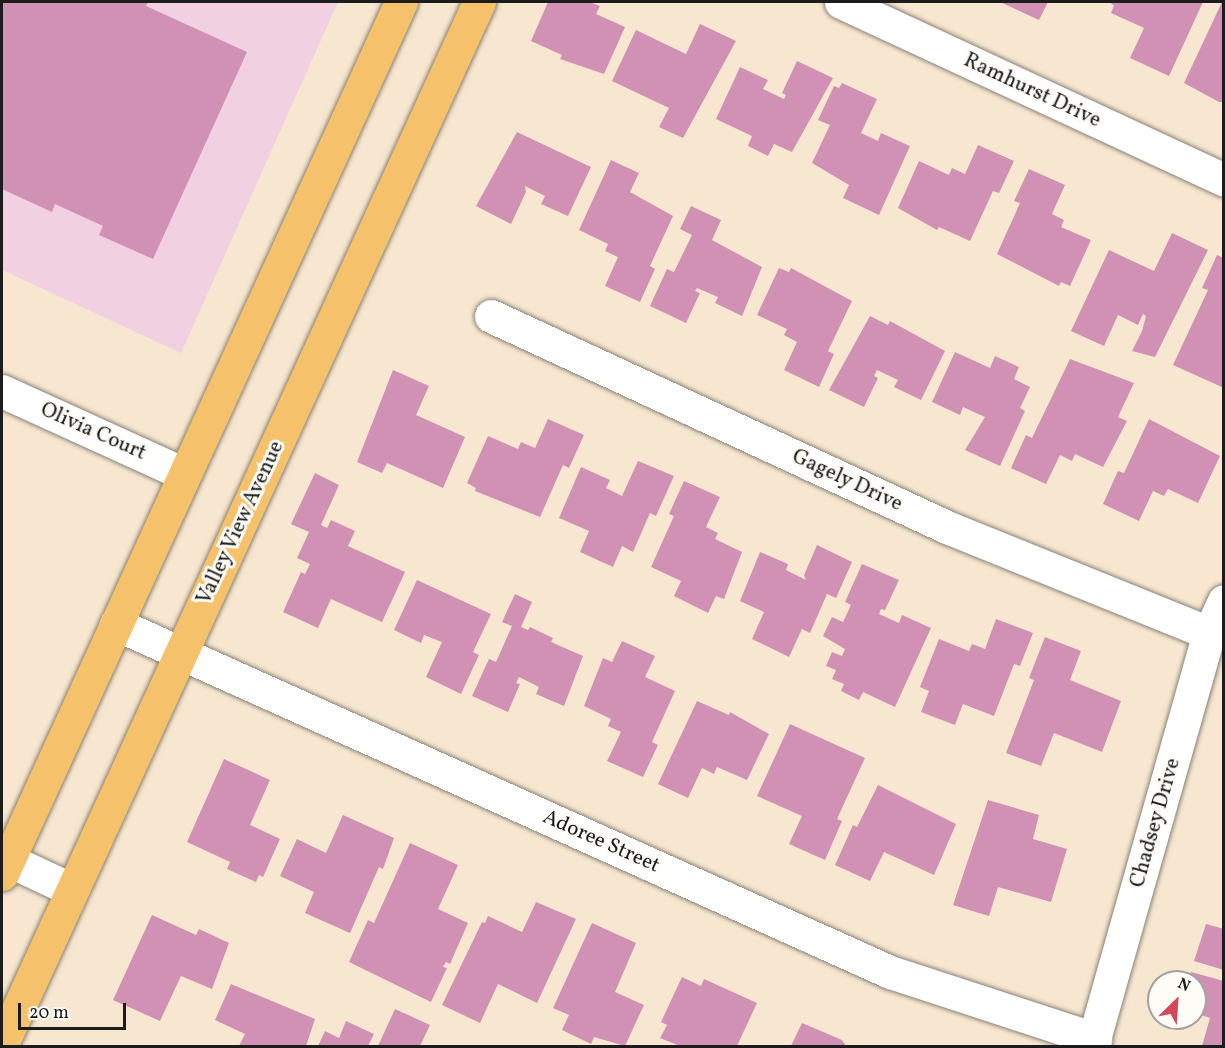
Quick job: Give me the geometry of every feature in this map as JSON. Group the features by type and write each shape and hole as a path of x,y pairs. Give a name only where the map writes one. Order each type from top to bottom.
{"main road":[{"path":"4,864 400,2"},
{"name":"Valley View Avenue","path":"2,1044 479,2"}],"street":[{"name":"Ramhurst Drive","path":"841,2 1224,180"},
{"name":"Gagely Drive","path":"491,316 949,528 1209,633"},
{"name":"Olivia Court","path":"2,391 184,474"},
{"name":"Chadsey Drive","path":"1093,1043 1209,633 1224,601"},
{"name":"Adoree Street","path":"116,624 890,972 1093,1043"},
{"path":"4,864 72,890"}],"shaded area":[{"path":"2,2 338,2 181,353 2,270"}],"building":[{"path":"2,2 148,2 146,6 247,52 153,259 99,235 103,226 55,204 52,212 2,189"},
{"path":"548,2 589,2 600,6 596,14 625,27 604,74 560,59 562,55 531,41"},
{"path":"1000,2 1048,2 1039,20"},
{"path":"1110,2 1203,2 1169,76 1130,58 1144,28 1111,13 1114,6"},
{"path":"1222,2 1224,102 1219,102 1184,83"},
{"path":"700,24 736,41 683,138 659,127 669,108 612,81 636,30 686,54"},
{"path":"797,61 833,78 792,152 774,144 768,156 748,146 752,136 716,119 740,67 768,80 763,89 784,99 786,95 782,93"},
{"path":"842,83 877,99 861,133 878,141 881,133 910,146 879,215 843,198 849,185 812,163 830,125 818,120 834,86 839,88"},
{"path":"517,132 591,167 568,216 541,204 545,196 525,186 526,192 511,224 476,206"},
{"path":"978,145 1014,161 999,193 993,191 970,241 939,227 937,230 898,208 919,161 949,175 952,168 965,174"},
{"path":"611,160 639,173 630,192 673,216 650,266 655,269 640,302 605,286 618,257 605,251 608,244 579,230"},
{"path":"1029,169 1065,185 1052,214 1064,220 1061,227 1091,240 1070,286 1061,282 1059,286 997,254 1020,203 1014,201"},
{"path":"691,206 721,220 712,240 762,267 742,316 715,303 718,297 697,288 695,291 700,293 686,323 650,306 667,269 674,272 692,235 680,229"},
{"path":"1172,233 1208,250 1155,357 1132,351 1142,331 1146,316 1143,314 1138,325 1118,315 1104,346 1071,331 1109,250 1154,271"},
{"path":"1217,255 1224,258 1224,388 1173,365 1208,290 1202,288"},
{"path":"779,268 789,272 791,268 852,301 828,351 834,354 819,387 784,370 797,342 784,335 787,329 757,315"},
{"path":"870,316 888,325 890,321 945,351 921,400 894,387 898,380 877,370 874,376 878,378 864,407 829,390"},
{"path":"955,352 990,368 995,356 1019,367 1014,379 1030,387 1020,408 1025,411 1000,466 965,450 985,417 963,407 960,415 932,402"},
{"path":"1070,359 1134,383 1118,417 1127,421 1103,467 1075,454 1072,461 1060,455 1046,484 1011,468 1026,435 1032,438"},
{"path":"393,370 429,386 416,415 465,437 443,488 387,463 382,473 357,462"},
{"path":"548,419 584,435 569,468 563,465 540,517 475,491 476,488 467,483 488,436 518,449 521,442 535,448"},
{"path":"1149,419 1220,456 1198,503 1168,489 1164,496 1153,491 1139,521 1103,504 1118,471 1124,473"},
{"path":"638,461 674,476 656,516 650,513 633,552 622,546 613,567 580,552 589,531 559,518 581,467 610,480 606,488 622,496"},
{"path":"315,473 339,485 321,525 327,528 331,520 355,531 348,546 405,572 382,622 331,599 318,628 283,612 301,572 305,574 310,564 297,558 309,532 291,524"},
{"path":"684,481 720,497 706,527 718,533 715,539 742,552 724,599 716,596 708,613 674,596 681,581 651,567 674,516 669,514"},
{"path":"817,545 852,562 836,598 827,594 810,633 802,629 789,657 752,639 764,612 740,601 760,552 788,564 786,570 806,580 804,575"},
{"path":"862,564 899,580 885,610 881,609 879,614 899,623 902,615 931,628 895,707 863,692 859,700 841,691 844,684 832,679 836,670 826,666 832,652 842,656 845,649 823,636 832,617 843,622 851,605 845,602"},
{"path":"417,580 491,614 473,652 479,655 461,694 426,677 442,642 424,635 421,643 394,630"},
{"path":"515,594 532,602 521,627 528,630 530,627 553,638 551,642 583,656 564,706 536,694 539,687 519,677 516,683 520,684 508,712 472,696 489,659 496,662 512,626 502,622"},
{"path":"996,619 1033,633 1020,666 1014,664 994,716 963,704 955,725 921,712 929,691 920,687 939,639 969,651 972,644 985,649"},
{"path":"1045,637 1081,651 1070,680 1121,701 1102,752 1054,733 1041,766 1006,753 1034,680 1029,678"},
{"path":"622,641 655,656 645,677 675,691 652,742 658,745 643,777 607,761 621,732 608,726 611,719 584,706 603,658 612,662"},
{"path":"697,701 729,715 730,712 769,734 747,780 717,767 714,774 702,768 688,798 658,784"},
{"path":"790,724 865,758 837,819 842,821 825,860 789,844 802,816 757,796"},
{"path":"224,759 270,780 250,825 280,839 263,877 259,875 256,882 227,869 230,862 187,842"},
{"path":"878,785 956,824 934,875 884,852 870,881 835,865 853,825 857,827"},
{"path":"988,800 1039,815 1033,839 1067,849 1051,902 998,887 989,916 953,905"},
{"path":"343,815 394,838 383,869 379,867 350,933 305,913 314,892 280,876 297,839 326,853"},
{"path":"410,843 458,865 438,909 468,923 450,964 446,962 443,967 447,968 431,1002 349,962 368,920 374,923"},
{"path":"536,902 576,919 537,1003 498,984 480,1023 442,1005 482,922 485,923 488,916 522,932"},
{"path":"152,915 196,935 199,929 229,943 212,989 181,976 160,1021 113,1000"},
{"path":"592,923 636,943 615,992 644,1005 625,1046 594,1037 591,1044 562,1030 569,1015 553,1008"},
{"path":"1206,924 1224,929 1224,970 1194,961"},
{"path":"1207,976 1224,981 1224,1046 1202,1046 1210,1018 1207,1017"},
{"path":"682,977 701,986 704,979 757,1003 737,1046 680,1046 660,1038 667,1025 661,1022"},
{"path":"231,984 315,1019 306,1046 239,1046 245,1034 215,1020"},
{"path":"395,1009 430,1025 420,1046 378,1046"},
{"path":"346,1021 374,1034 368,1046 318,1046 325,1031 339,1038"},
{"path":"802,1023 842,1040 846,1046 791,1046"}]}
